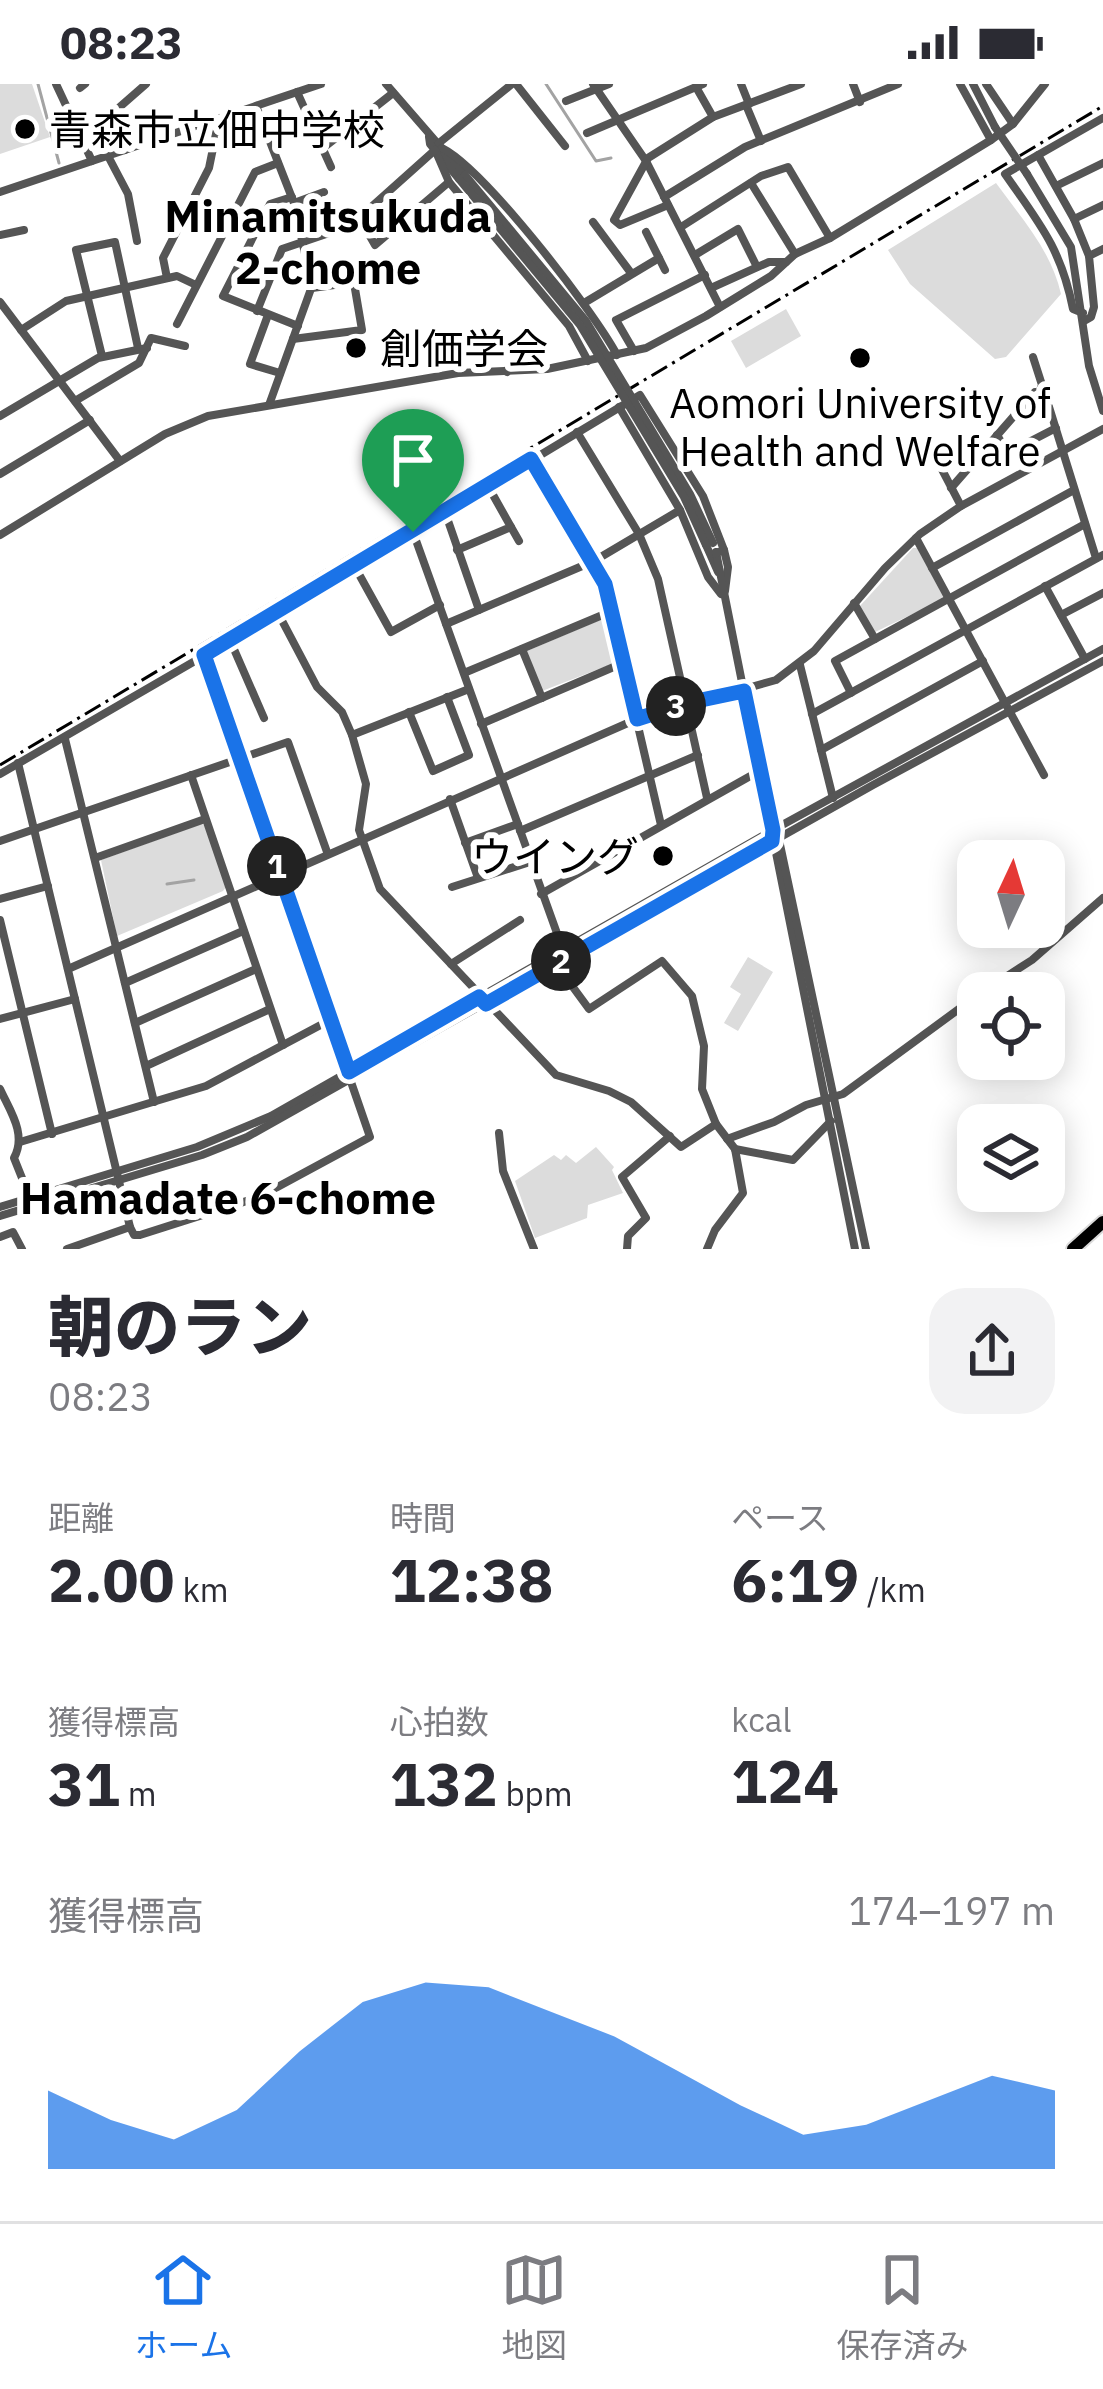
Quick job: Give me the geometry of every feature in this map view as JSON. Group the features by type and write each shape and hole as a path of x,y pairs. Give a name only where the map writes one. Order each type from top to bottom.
{"highway":[{"path":"1073,1249 1103,1222"}],"street":[{"path":"56,84 92,161"},
{"path":"125,150 106,119 146,84"},
{"path":"0,193 321,84"},
{"path":"386,84 569,326 588,361"},
{"path":"257,311 282,249 347,227 514,84 565,146"},
{"path":"566,101 609,84"},
{"path":"741,84 761,141"},
{"path":"801,84 713,117 646,161 614,220 620,225 666,201 761,141 898,84"},
{"path":"853,84 860,102"},
{"path":"960,84 991,140"},
{"path":"973,84 1071,247 1089,365 1103,411"},
{"path":"986,84 1013,124"},
{"path":"0,535 165,434 203,417 458,373 588,361 658,343 771,276 795,254 830,238 991,140 1013,124 1045,84"},
{"path":"586,134 699,85 713,117"},
{"path":"595,87 646,161 720,307"},
{"path":"297,92 331,167"},
{"path":"323,148 393,93"},
{"path":"256,106 293,200 312,289 269,404"},
{"path":"167,278 163,258 208,167 219,118"},
{"path":"1038,155 1089,256 1091,317 1073,309 1066,272 1051,240 1005,174 1038,155 1103,118"},
{"path":"438,148 458,179 586,321 690,494 718,572 829,1099 866,1249"},
{"path":"438,148 473,172 584,303 617,355"},
{"path":"108,156 128,194 137,241"},
{"path":"177,324 255,172 278,163"},
{"path":"1055,186 1103,163"},
{"path":"681,227 751,183 790,168 830,238"},
{"path":"359,217 375,244 458,179"},
{"path":"751,183 795,254"},
{"path":"298,326 223,296 270,204 324,192"},
{"path":"1074,219 1103,205"},
{"path":"593,221 631,273"},
{"path":"0,235 11,229 24,230"},
{"path":"695,255 738,229 758,267"},
{"path":"646,232 665,270"},
{"path":"76,401 139,362 142,348 115,242 76,251 102,356"},
{"path":"1089,256 1103,249"},
{"path":"584,303 659,259"},
{"path":"711,288 775,260 786,262"},
{"path":"634,351 616,320 705,275"},
{"path":"21,330 64,302 86,296 179,276 196,285"},
{"path":"293,339 362,330 359,282 312,289"},
{"path":"0,302 120,461"},
{"path":"268,316 250,364 280,373"},
{"path":"0,401 3,414 102,356 142,348 152,338 185,346"},
{"path":"507,372 516,349"},
{"path":"1034,357 1040,393"},
{"path":"812,715 1100,556 1085,524 1045,394 1035,392 951,488"},
{"path":"0,774 640,395 703,496 728,567 724,599"},
{"path":"619,406 680,510 708,577 724,599"},
{"path":"0,474 90,420"},
{"path":"997,435 1008,453 1055,428"},
{"path":"68,968 637,719 776,680 800,664 916,538 961,506 1103,429"},
{"path":"577,432 639,534 658,579 707,799"},
{"path":"531,459 594,561 612,611 661,825"},
{"path":"938,462 961,506"},
{"path":"488,485 519,541"},
{"path":"932,568 1075,490"},
{"path":"446,624 594,561 680,510"},
{"path":"445,512 479,610"},
{"path":"851,693 835,662 1085,524"},
{"path":"458,550 511,527"},
{"path":"413,532 562,950"},
{"path":"916,538 1044,775"},
{"path":"709,544 720,552"},
{"path":"718,572 720,552"},
{"path":"355,567 391,632 440,605"},
{"path":"1045,586 1085,659"},
{"path":"1061,615 1103,593"},
{"path":"854,604 874,639"},
{"path":"464,674 612,611"},
{"path":"278,613 317,687 342,712 352,735 366,798 358,822 380,889 556,1076 609,1090 632,1102 681,1148 716,1124"},
{"path":"230,640 264,718"},
{"path":"522,649 542,698"},
{"path":"0,1211 118,1176 224,1137 350,1076 562,950 1008,707 1103,649"},
{"path":"18,764 134,1234 259,1196 370,1137 204,655"},
{"path":"821,750 983,661"},
{"path":"482,1000 556,964 832,798 1103,661"},
{"path":"481,724 623,663"},
{"path":"800,664 832,798"},
{"path":"352,735 469,689"},
{"path":"409,712 433,772 469,755 447,697"},
{"path":"65,739 154,1102"},
{"path":"0,841 288,742 327,852"},
{"path":"465,843 519,828 698,754"},
{"path":"541,894 761,770"},
{"path":"191,776 283,1045"},
{"path":"450,800 478,878"},
{"path":"95,858 205,819"},
{"path":"452,887 530,862"},
{"path":"0,899 48,886"},
{"path":"1014,972 1103,898"},
{"path":"0,920 52,1134"},
{"path":"451,964 520,920"},
{"path":"125,983 243,931"},
{"path":"556,964 589,1009 662,961 692,996 704,1046 702,1089 716,1124 735,1149 743,1193 707,1249"},
{"path":"135,1023 256,969"},
{"path":"0,1019 75,999"},
{"path":"145,1066 270,1010"},
{"path":"727,1139 829,1099 957,1010"},
{"path":"20,1142 236,1072 330,1020"},
{"path":"0,1089 20,1142 14,1157 30,1198"},
{"path":"735,1149 794,1160 834,1119"},
{"path":"834,1119 855,1249"},
{"path":"499,1133 502,1171 534,1249"},
{"path":"627,1249 628,1236 646,1218 622,1177 670,1136"},
{"path":"0,1211 30,1198 118,1176"},
{"path":"67,1249 130,1227"},
{"path":"0,1237 14,1232 22,1249"}],"shaded area":[{"name":"青森市立佃中学校","path":"0,84 32,84 50,137 0,154"},
{"path":"996,183 1043,249 1061,294 1006,357 995,359 910,284 888,250"},
{"path":"786,309 801,336 746,368 731,341"},
{"path":"913,548 942,600 873,633 859,607"},
{"path":"607,617 617,662 542,691 527,651"},
{"path":"201,824 226,887 223,891 117,936 101,860"},
{"path":"748,957 773,972 738,1031 724,1023 741,994 730,987"},
{"path":"596,1147 614,1167 623,1193 588,1205 587,1218 535,1238 515,1181 554,1155 561,1160 566,1155 576,1163"}],"waterway":[{"path":"38,84 59,163"},
{"path":"546,84 596,161 611,158"},
{"path":"167,884 194,880"}],"railway":[{"path":"0,765 1103,106"}],"place":[{"name":"青森市立佃中学校","path":"25,129"},
{"name":"創価学会","path":"356,348"},
{"name":"Aomori University of Health and Welfare","path":"860,358"},
{"name":"ウイング","path":"663,856"}],"district":[{"name":"Minamitsukuda 2-chome","path":"328,241"},
{"name":"Hamadate 6-chome","path":"228,1197"}],"route":[{"path":"531,459 605,584 637,719 744,691 772,841 486,1004 479,997 349,1072 204,655 413,532 531,459"}]}
